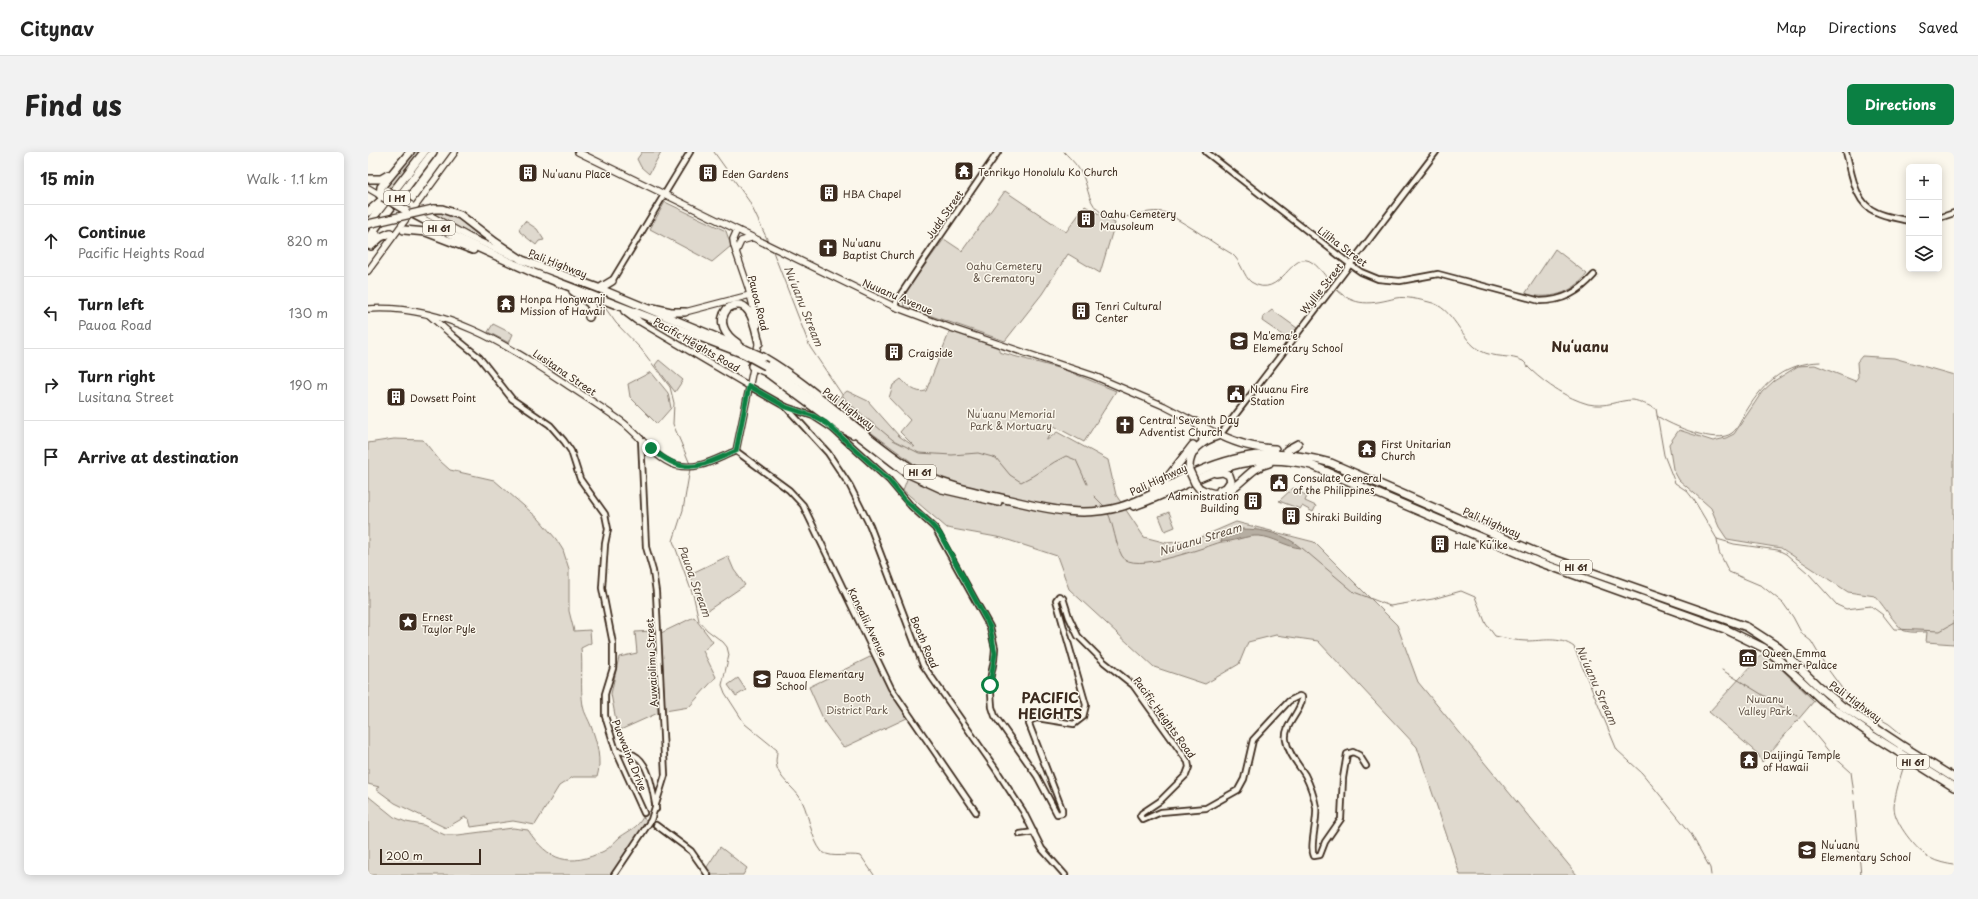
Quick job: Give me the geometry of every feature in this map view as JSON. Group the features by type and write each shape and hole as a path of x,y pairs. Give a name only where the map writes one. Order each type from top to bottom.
{"highway":[{"path":"381,196 392,172 410,152"},
{"name":"I H1","path":"368,224 424,152"},
{"name":"I H1","path":"368,238 433,152"},
{"path":"368,245 428,159"},
{"path":"368,179 381,179 392,172"},
{"path":"368,212 396,187"},
{"name":"Pali Highway","path":"381,196 411,209 468,243 526,269 616,305 744,352"},
{"path":"368,224 433,209 447,210 460,214 495,242 522,260"},
{"path":"404,230 426,232 488,257 526,269"},
{"path":"368,249 381,238 390,233"},
{"name":"Pali Highway","path":"522,260 579,281 767,363 898,458 926,476 950,486 1053,511 1102,513"},
{"path":"565,270 570,278"},
{"path":"579,281 582,280 602,287 654,308 671,312 685,312"},
{"path":"602,287 612,281 613,292"},
{"path":"560,283 589,303 592,307 589,317 599,305 609,302"},
{"path":"616,305 637,320"},
{"path":"744,352 727,335 723,328 722,320 724,313 732,306 741,306 751,313 759,343"},
{"name":"Pali Highway","path":"767,363 907,473 942,489 1052,515 1078,517 1120,509 1149,501 1215,470 1268,459 1286,460 1326,470 1536,561 1742,636 1764,648 1788,668 1818,697 1873,736 1954,787"},
{"path":"752,366 766,372 785,385 843,429 867,441"},
{"path":"1195,422 1202,430 1202,442 1194,450 1190,458 1191,470 1195,483 1211,493 1226,493 1259,466 1286,460"},
{"path":"1191,470 1197,452 1203,445 1220,435"},
{"path":"1120,509 1165,481 1194,445 1220,435 1244,445 1256,448 1287,450 1304,455"},
{"name":"Pali Highway","path":"1120,509 1211,466 1234,458 1271,453 1304,455 1331,463 1545,556 1747,627 1778,647 1818,686 1858,716 1954,778"},
{"path":"1191,482 1221,472 1229,475 1231,481 1226,488 1217,490 1211,490 1200,486"},
{"path":"1858,716 1860,720 1871,728 1873,736 1879,733 1898,746 1901,745"}],"main road":[{"path":"368,272 411,209 425,194 455,152"},
{"name":"Nuuanu Avenue","path":"578,152 895,307 951,328 1094,376 1164,406 1220,435"},
{"name":"Pali Highway","path":"368,179 384,188 411,209 437,220 494,250 522,260"},
{"name":"Pali Highway","path":"368,188 381,196"},
{"path":"425,194 425,207 437,220"},
{"name":"Pauoa Road","path":"736,451 752,366 759,343 759,330 750,295 733,242 738,231"},
{"path":"736,254 737,246 740,241 752,238"},
{"path":"685,312 750,295"},
{"name":"Lusitana Street","path":"368,309 400,309 429,315 483,334 523,355 620,420 664,460 676,465 696,467 708,464 736,451"},
{"path":"429,315 452,335"},
{"name":"Pacific Heights Road","path":"637,320 749,386"},
{"path":"449,321 447,328 452,335"}],"street":[{"path":"612,281 690,152"},
{"name":"Judd Street","path":"895,307 901,294 998,152"},
{"name":"Liliha Street","path":"1206,152 1351,265 1372,277 1387,281 1405,280 1438,274 1531,300 1548,301 1564,298 1580,289 1594,275"},
{"name":"Wyllie Street","path":"1220,435 1436,152"},
{"path":"1846,152 1858,193 1864,204 1878,213 1906,220"},
{"path":"1942,217 1954,214"},
{"name":"Puowaina Drive","path":"452,335 479,357 512,399 550,425 564,441 571,451 580,479 605,514 608,529 604,549 602,588 614,644 613,668 604,706 605,716 616,751 644,813"},
{"name":"Pacific Heights Road","path":"749,386 786,407 826,423 889,480 905,500 940,534 958,571 988,621 992,633 995,653 990,680 993,712 1006,734 1037,776 1057,814 1062,813 1062,809 1029,724 1031,720 1036,718 1074,724 1081,720 1085,710 1084,697 1065,639 1056,600 1059,596 1063,598 1069,617 1078,636 1104,662 1133,685 1188,762 1189,767 1186,775 1160,801 1142,813 1140,816 1143,820 1161,812 1206,808 1238,790 1243,783 1253,740 1287,704 1298,696 1302,697 1302,701 1291,720 1286,740 1290,752 1308,782 1315,803 1316,822 1313,850 1314,856 1320,855 1325,842 1341,819 1343,778 1347,754 1353,752 1356,753 1366,766"},
{"name":"Booth Road","path":"786,407 833,459 860,504 923,665 995,768 1034,832 1042,849 1065,875"},
{"path":"802,425 800,419 806,414"},
{"name":"Auwaiolimu Street","path":"614,875 642,836 656,810 665,775 656,592 653,571 646,547 641,439"},
{"name":"Kanealii Avenue","path":"736,451 789,490 803,505 890,688 976,812"},
{"path":"616,751 636,756 641,761 652,782 656,810"},
{"path":"656,826 691,851 708,875"},
{"path":"1020,834 1034,832"}],"green space":[{"path":"415,152 420,152 389,191 384,187"},
{"path":"642,152 661,152 649,174 641,167 637,159"},
{"name":"Oahu Cemetery & Crematory","path":"1005,191 1066,232 1085,206 1115,223 1100,273 1068,254 1042,294 1005,341 905,307 901,298 944,239 962,251"},
{"path":"665,202 726,231 731,246 712,262 650,229"},
{"path":"429,212 442,212 456,217 491,246 482,243"},
{"path":"525,221 537,229 544,240 539,241 536,245 520,232 519,229"},
{"path":"1555,249 1587,274 1581,281 1560,294 1552,296 1534,296 1525,294"},
{"path":"1272,310 1297,328 1288,339 1262,321 1263,317"},
{"path":"493,324 513,334 509,343 488,332"},
{"name":"Nuʻuanu Memorial Park & Mortuary","path":"951,328 999,347 999,352 1065,370 1116,391 1084,442 1054,426 1046,441 1057,432 1108,460 1116,495 1144,537 1167,543 1194,540 1236,522 1314,542 1397,625 1418,682 1577,875 1460,875 1417,747 1318,641 1276,635 1248,642 1239,664 1205,684 1154,667 1069,589 1057,556 1002,538 947,528 903,490 913,463 854,420 834,402 847,391 868,401 899,436 915,447 900,432 910,420 889,398 893,385 901,379 909,387 922,392 926,391"},
{"path":"1862,356 1894,358 1954,375 1954,644 1926,642 1927,632 1910,632 1903,630 1875,596 1848,592 1781,548 1727,539 1719,527 1711,508 1679,480 1673,469 1669,444 1679,430 1713,441 1726,438 1734,434 1762,392 1774,381 1798,366 1815,365 1855,381 1858,377 1857,362"},
{"path":"659,360 683,380 675,392 655,365"},
{"path":"651,372 668,393 671,408 657,424 630,397 628,384"},
{"path":"394,439 423,440 440,461 450,470 494,480 539,519 563,550 569,569 569,611 574,631 590,630 591,643 581,648 582,699 585,714 597,745 599,765 597,777 573,777 559,786 535,825 513,821 471,827 469,819 465,817 446,828 395,803 376,789 379,787 368,784 368,443"},
{"path":"1293,488 1307,496 1305,501 1316,506 1313,512 1302,506 1300,509 1279,501"},
{"path":"1169,512 1175,527 1165,531 1159,516"},
{"path":"728,556 734,570 745,585 704,613 690,574"},
{"path":"694,617 713,642 703,651 716,677 689,707 665,711 661,633"},
{"path":"653,631 658,713 618,731 611,694 619,657 637,653 635,632"},
{"name":"Nuuanu Valley Park","path":"1764,652 1814,701 1762,762 1758,754 1709,712"},
{"name":"Booth District Park","path":"872,656 887,685 908,715 907,718 845,747 842,746 825,723 809,687"},
{"path":"738,678 746,690 736,696 728,685"},
{"path":"368,796 394,817 406,822 423,825 445,835 458,835 513,828 528,830 544,849 552,855 570,860 592,856 606,850 620,837 636,826 643,817 648,823 610,875 368,875"},
{"path":"720,847 747,868 743,875 711,875 707,867"}],"shaded area":[{"path":"1242,529 1274,533 1288,539 1301,548 1259,536 1221,542 1223,537 1233,531"}],"waterway":[{"name":"Nuʻuanu Stream","path":"714,152 749,201 769,243"},
{"path":"1064,152 1079,169 1083,176 1091,201 1102,213 1118,218 1150,212 1167,213 1232,254 1249,280 1262,286 1271,285 1298,262 1305,260 1316,265 1332,284"},
{"name":"Nuʻuanu Stream","path":"772,249 810,347 847,402 893,440 919,453 952,455 978,453 996,458 1010,475 1021,482 1066,456 1076,460 1087,484"},
{"path":"1335,288 1349,299 1356,302 1371,303 1396,298 1413,298 1438,305 1445,310 1468,340 1481,351 1523,361 1544,381 1572,398 1595,405 1633,400 1642,402 1656,409 1664,455 1675,483 1687,491 1694,500 1717,539 1734,544 1778,550 1786,554 1808,573 1837,605 1846,609 1871,606 1883,615 1894,629 1940,631 1954,623"},
{"name":"Pauoa Stream","path":"606,309 616,323 641,349 670,387 674,403 673,424 690,464"},
{"path":"1657,416 1673,425 1694,433 1716,437 1725,436 1734,431 1761,391 1777,376 1786,370 1797,366 1820,362"},
{"name":"Pauoa Stream","path":"690,469 683,510 673,541 694,598 699,621 727,647 729,655 722,685 725,693 745,724 777,750 777,768 783,778 802,801 815,840 822,852 836,856 861,856 874,875"},
{"name":"Nuʻuanu Stream","path":"1094,496 1104,506"},
{"name":"Nuʻuanu Stream","path":"1108,513 1122,556 1128,561 1139,563 1169,558 1221,542"},
{"path":"1717,539 1719,552 1729,572 1762,586 1783,603 1793,617 1802,634 1811,641 1827,668 1849,698 1859,707 1889,724 1900,733"},
{"name":"Nuʻuanu Stream","path":"1302,548 1354,592 1390,606 1433,599 1461,591 1475,597 1486,624 1495,636 1522,641 1557,640 1563,641 1574,647 1617,750 1642,773 1690,832 1710,868 1711,875"},
{"path":"1722,670 1797,716"},
{"path":"1804,721 1831,754 1851,772 1854,794"},
{"path":"1904,765 1894,807 1898,821 1913,843 1930,858 1954,865"},
{"path":"1854,801 1861,875"}],"place":[{"name":"Tenrikyo Honolulu Ko Church","path":"964,171"},
{"name":"Nu'uanu Place","path":"528,173"},
{"name":"Eden Gardens","path":"708,173"},
{"name":"HBA Chapel","path":"829,193"},
{"name":"Oahu Cemetery Mausoleum","path":"1086,219"},
{"name":"Nu'uanu Baptist Church","path":"828,248"},
{"name":"Honpa Hongwanji Mission of Hawaii","path":"506,304"},
{"name":"Tenri Cultural Center","path":"1081,311"},
{"name":"Ma'ema'e Elementary School","path":"1239,341"},
{"name":"Craigside","path":"894,352"},
{"name":"Nuuanu Fire Station","path":"1236,394"},
{"name":"Dowsett Point","path":"396,397"},
{"name":"Central Seventh Day Adventist Church","path":"1125,425"},
{"name":"First Unitarian Church","path":"1367,449"},
{"name":"Consulate General of the Philippines","path":"1279,483"},
{"name":"Administration Building","path":"1253,501"},
{"name":"Shiraki Building","path":"1291,516"},
{"name":"Hale Kūʻike","path":"1440,544"},
{"name":"Ernest Taylor Pyle","path":"408,622"},
{"name":"Queen Emma Summer Palace","path":"1748,658"},
{"name":"Pauoa Elementary School","path":"762,679"},
{"name":"Daijingū Temple of Hawaii","path":"1749,760"},
{"name":"Nuʻuanu Elementary School","path":"1807,850"}],"district":[{"name":"Nuʻuanu","path":"1580,346"},
{"name":"PACIFIC HEIGHTS","path":"1050,706"}],"route":[{"path":"651,448 664,460 676,465 696,467 736,451 749,386 786,407 813,416 826,423 889,480 910,506 924,517 940,534 958,571 982,610 990,627 995,644 995,653 990,674 990,685"}]}
